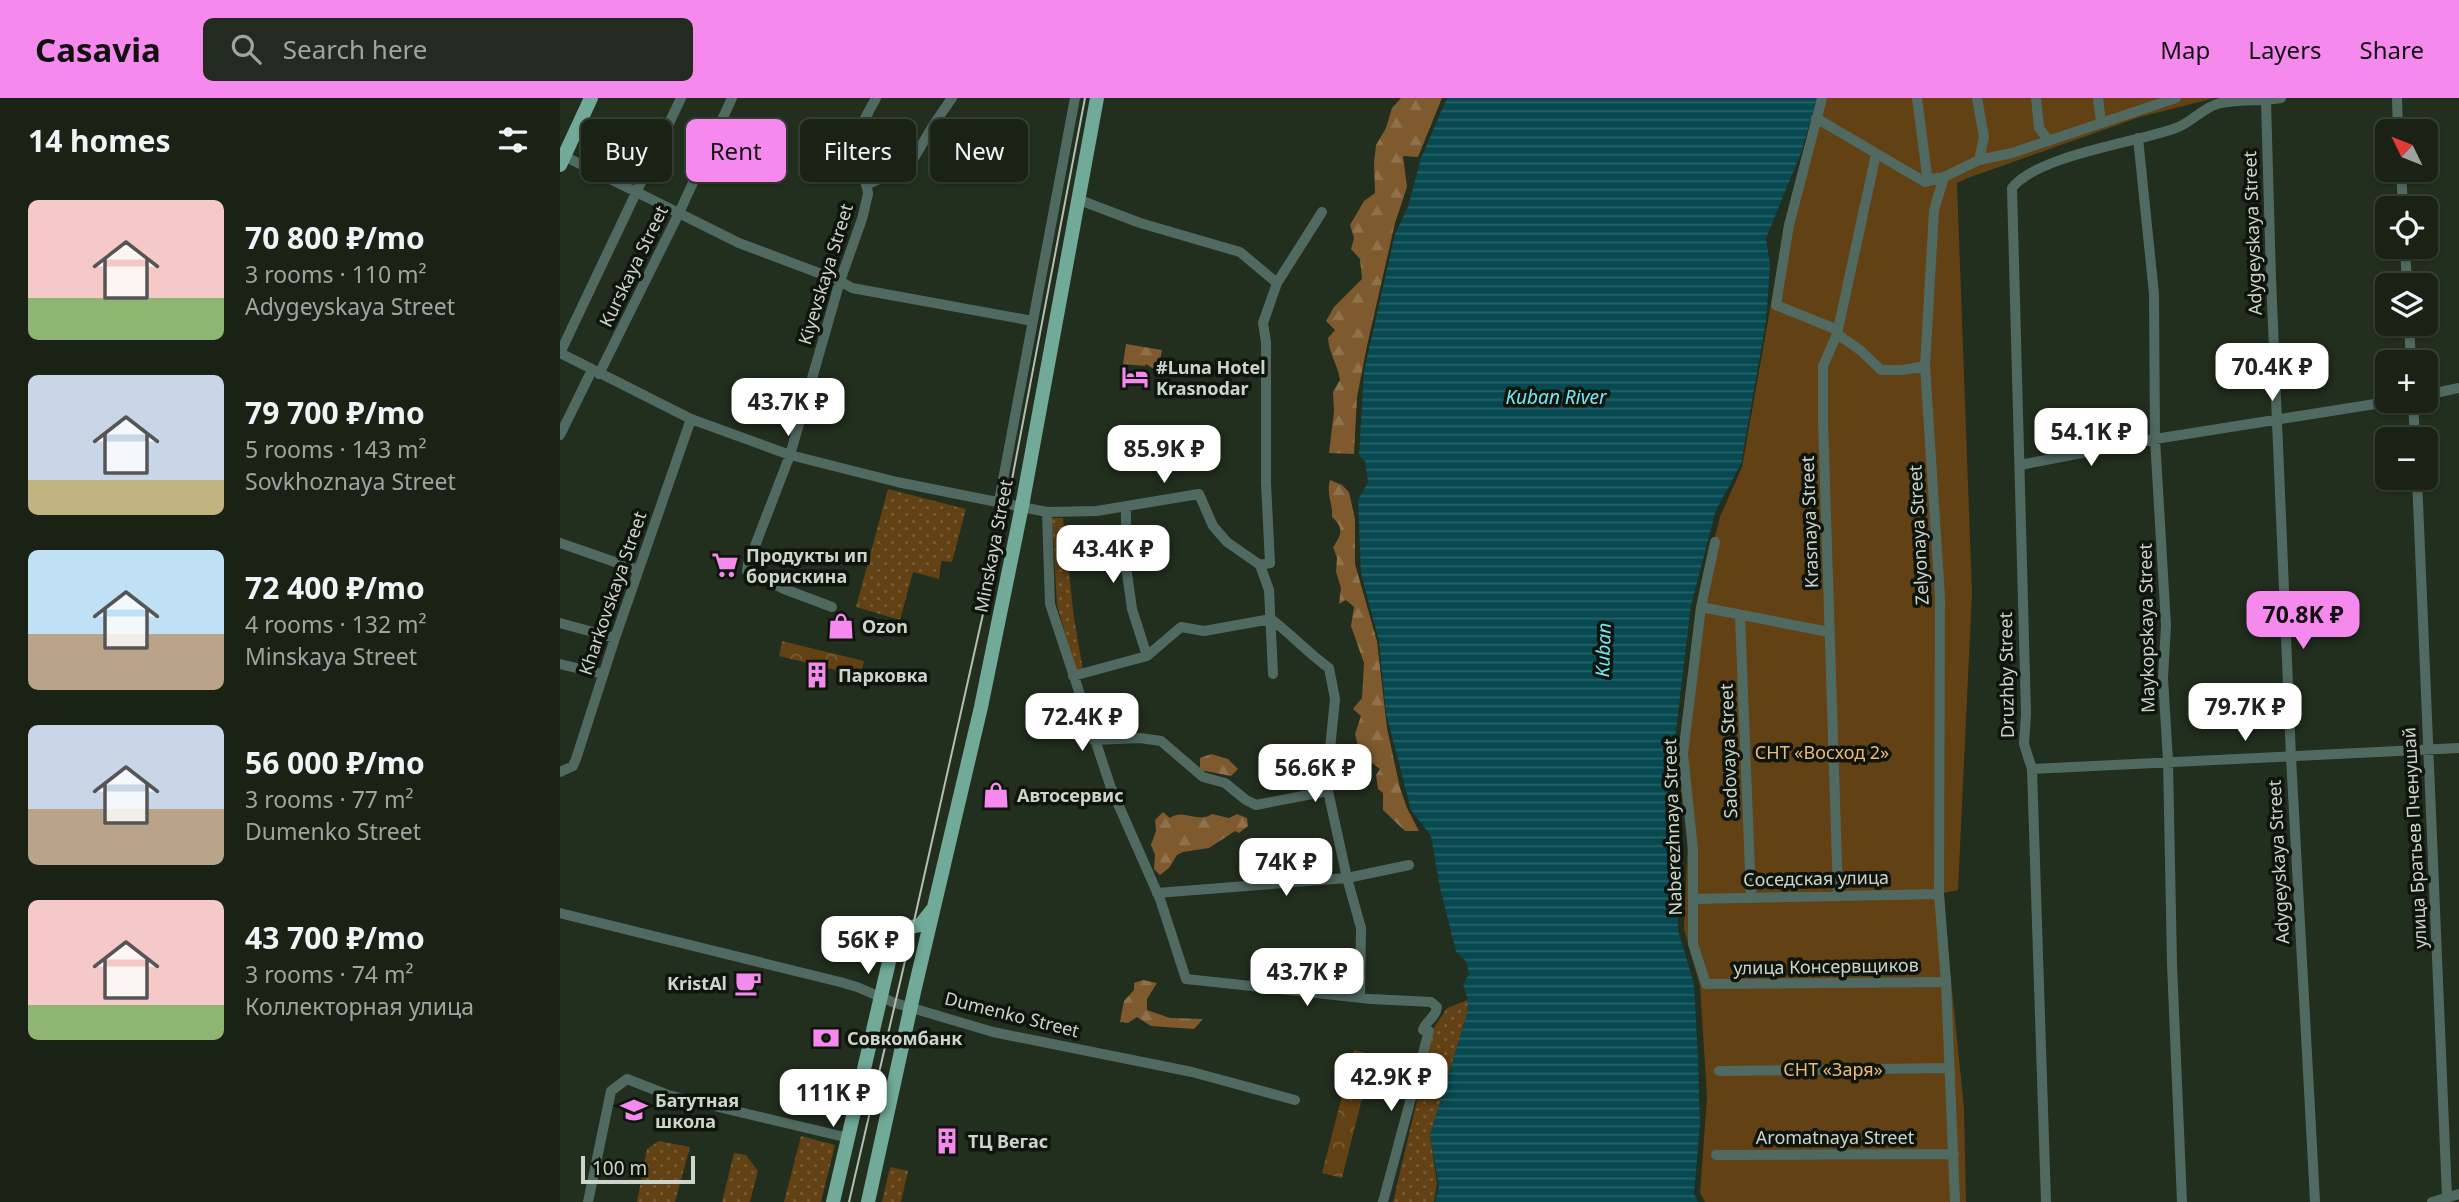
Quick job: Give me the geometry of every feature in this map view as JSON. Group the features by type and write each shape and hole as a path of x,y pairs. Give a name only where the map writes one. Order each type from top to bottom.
{"main road":[{"path":"562,160 591,98"},
{"name":"Minskaya Street","path":"868,1202 972,752 1022,506 1097,98"},
{"path":"833,1202 895,936 902,929 923,923 937,899"},
{"path":"913,927 923,941 922,960"}],"street":[{"path":"681,98 560,353 691,419 790,455 897,482 1046,512 1097,512 1199,494 1213,526 1227,542 1260,565 1269,590 1273,674"},
{"name":"Kurskaya Street","path":"560,435 679,213 732,98"},
{"name":"Kiyevskaya Street","path":"832,607 784,589 747,571 790,455 840,281 862,219 868,194 861,144 863,122 876,98"},
{"path":"866,185 904,168 914,159 952,98"},
{"name":"Minskaya Street","path":"999,501 1075,98"},
{"path":"1822,98 1789,225 1776,305 1838,332 1881,370 1925,366"},
{"path":"1917,98 1927,175 1931,179 1944,177"},
{"path":"1977,98 1984,137 1979,160"},
{"path":"2036,98 2039,128 2049,141"},
{"path":"2098,98 2101,122"},
{"path":"1816,118 1925,182 1944,177 1979,160 2012,153 2162,100 2176,98"},
{"path":"2138,138 2178,128 2194,115 2217,104 2281,98"},
{"path":"2397,98 2398,119"},
{"name":"Adygeyskaya Street","path":"2266,101 2291,757 2315,1202"},
{"name":"Druzhby Street","path":"2046,1202 2032,769 2024,744 2026,714 2012,188 2020,177 2031,172 2138,138"},
{"name":"Maykopskaya Street","path":"2138,138 2154,294 2155,439 2166,625 2163,678 2182,1202"},
{"name":"Krasnaya Street","path":"1838,896 1823,366 1838,332 1877,154"},
{"path":"562,160 637,192 739,243 852,288 1033,321"},
{"name":"Zelyonaya Street","path":"1944,177 1934,210 1925,366 1940,597 1939,894 1946,982 1955,1202"},
{"path":"1077,199 1140,223 1240,252 1277,283"},
{"path":"1260,565 1270,563 1266,483 1266,342 1263,323 1277,283 1322,212"},
{"path":"2438,392 2459,388"},
{"path":"2020,465 2155,439 2375,404"},
{"name":"Kharkovskaya Street","path":"560,772 573,766 576,759 691,419"},
{"name":"улица Братьев Пченушай","path":"2417,490 2439,1200"},
{"path":"1126,507 1126,566 1132,609 1147,656"},
{"path":"1046,512 1050,604 1111,788 1157,893 1186,979 1360,998 1431,1002 1437,1007 1423,1030 1429,1031 1383,1202"},
{"name":"Naberezhnaya Street","path":"1706,984 1693,944 1693,850 1684,754 1701,607 1715,542"},
{"path":"560,543 638,570"},
{"path":"1701,607 1829,632"},
{"name":"Sadovaya Street","path":"1740,616 1751,891"},
{"path":"1073,676 1147,656 1181,627 1204,631 1271,619 1296,637 1315,658 1329,668 1335,699 1328,791 1361,928 1360,998"},
{"path":"560,623 615,638"},
{"path":"560,664 603,674"},
{"path":"1094,740 1140,738 1161,741 1203,777 1225,783 1256,805 1328,791"},
{"path":"2032,769 2459,748"},
{"path":"1157,893 1347,878 1409,866"},
{"name":"Соседская улица","path":"1694,899 1751,891 1838,896 1939,894"},
{"name":"Dumenko Street","path":"560,913 839,982 993,1032 1192,1072 1295,1100"},
{"name":"улица Консервщиков","path":"1706,984 1946,982"},
{"path":"1719,1071 1949,1068"},
{"path":"588,1202 611,1091 627,1079 668,1095 849,1138"},
{"name":"Aromatnaya Street","path":"1716,1155 1954,1154"},
{"path":"2439,1200 2459,1194"}],"green space":[{"path":"1401,98 1442,98 1418,157 1403,156 1407,187 1395,223 1367,346 1357,397 1354,454 1329,453 1334,411 1333,392 1340,380 1328,338 1335,330 1326,321 1334,307 1362,279 1360,259 1351,249 1354,238 1350,225 1364,201 1375,193 1376,145 1386,128 1392,108"},
{"name":"СНТ «Восход 2»","path":"1819,98 2215,98 2140,117 1957,183 1972,593 1958,890 1944,893 1943,900 1964,1108 1966,1202 1705,1202 1700,1193 1707,1097 1700,986 1684,929 1688,837 1681,793 1679,751 1698,603 1720,517 1742,467 1785,225"},
{"path":"1126,344 1162,350 1158,372 1146,364 1123,364"},
{"path":"1330,480 1342,485 1349,492 1355,519 1355,564 1377,641 1387,728 1400,788 1419,831 1405,831 1383,810 1383,793 1378,789 1376,775 1380,769 1360,754 1355,734 1361,716 1353,709 1362,698 1364,663 1351,626 1354,607 1346,600 1339,604 1341,588 1333,547 1340,531 1332,517"},
{"path":"888,489 966,509 952,562 941,561 939,579 913,572 900,620 856,607"},
{"path":"1052,518 1063,518 1074,618 1083,670 1076,671 1057,605"},
{"path":"782,641 864,661 860,676 779,656"},
{"path":"1211,754 1228,759 1238,769 1231,776 1200,770 1200,758"},
{"path":"1163,812 1170,818 1175,815 1206,817 1212,814 1229,818 1237,814 1247,818 1248,826 1209,848 1177,855 1169,868 1160,875 1154,869 1155,855 1151,845 1156,831 1155,820"},
{"path":"1143,980 1157,983 1147,999 1147,1010 1170,1018 1203,1019 1194,1029 1151,1026 1137,1017 1128,1023 1120,1022 1124,1001 1134,990 1134,983"},
{"path":"1468,1000 1467,1014 1430,1135 1437,1183 1434,1202 1393,1202 1434,1028 1447,1008"},
{"path":"1354,1050 1373,1055 1342,1178 1322,1173"},
{"path":"801,1136 835,1145 821,1202 784,1202"},
{"path":"659,1141 690,1147 675,1202 637,1202 647,1149"},
{"path":"734,1153 746,1155 758,1171 750,1202 722,1202"},
{"path":"890,1167 908,1171 901,1202 882,1202"}],"water":[{"name":"Kuban River","path":"1447,98 1817,98 1801,153 1766,238 1770,265 1766,322 1741,464 1716,510 1691,605 1673,756 1678,930 1694,984 1700,1124 1694,1194 1698,1202 1435,1202 1439,1186 1430,1135 1467,1014 1468,1000 1463,984 1469,974 1466,961 1456,952 1431,836 1411,810 1386,713 1379,641 1361,573 1358,500 1368,482 1365,461 1359,456 1364,371 1395,234 1408,207 1421,158"}],"tram line":[{"path":"849,1202 1005,516 1085,98"}],"place":[{"name":"#Luna Hotel Krasnodar","path":"1135,377"},
{"name":"Продукты ип борискина","path":"725,565"},
{"name":"Ozon","path":"841,626"},
{"name":"Парковка","path":"817,675"},
{"name":"Автосервис","path":"996,795"},
{"name":"KristAl","path":"748,983"},
{"name":"Совкомбанк","path":"826,1038"},
{"name":"Батутная школа","path":"634,1110"},
{"name":"ТЦ Вегас","path":"947,1141"}],"water label":[{"name":"Kuban","path":"1603,650"}],"park label":[{"name":"СНТ «Заря»","path":"1833,1069"}]}
